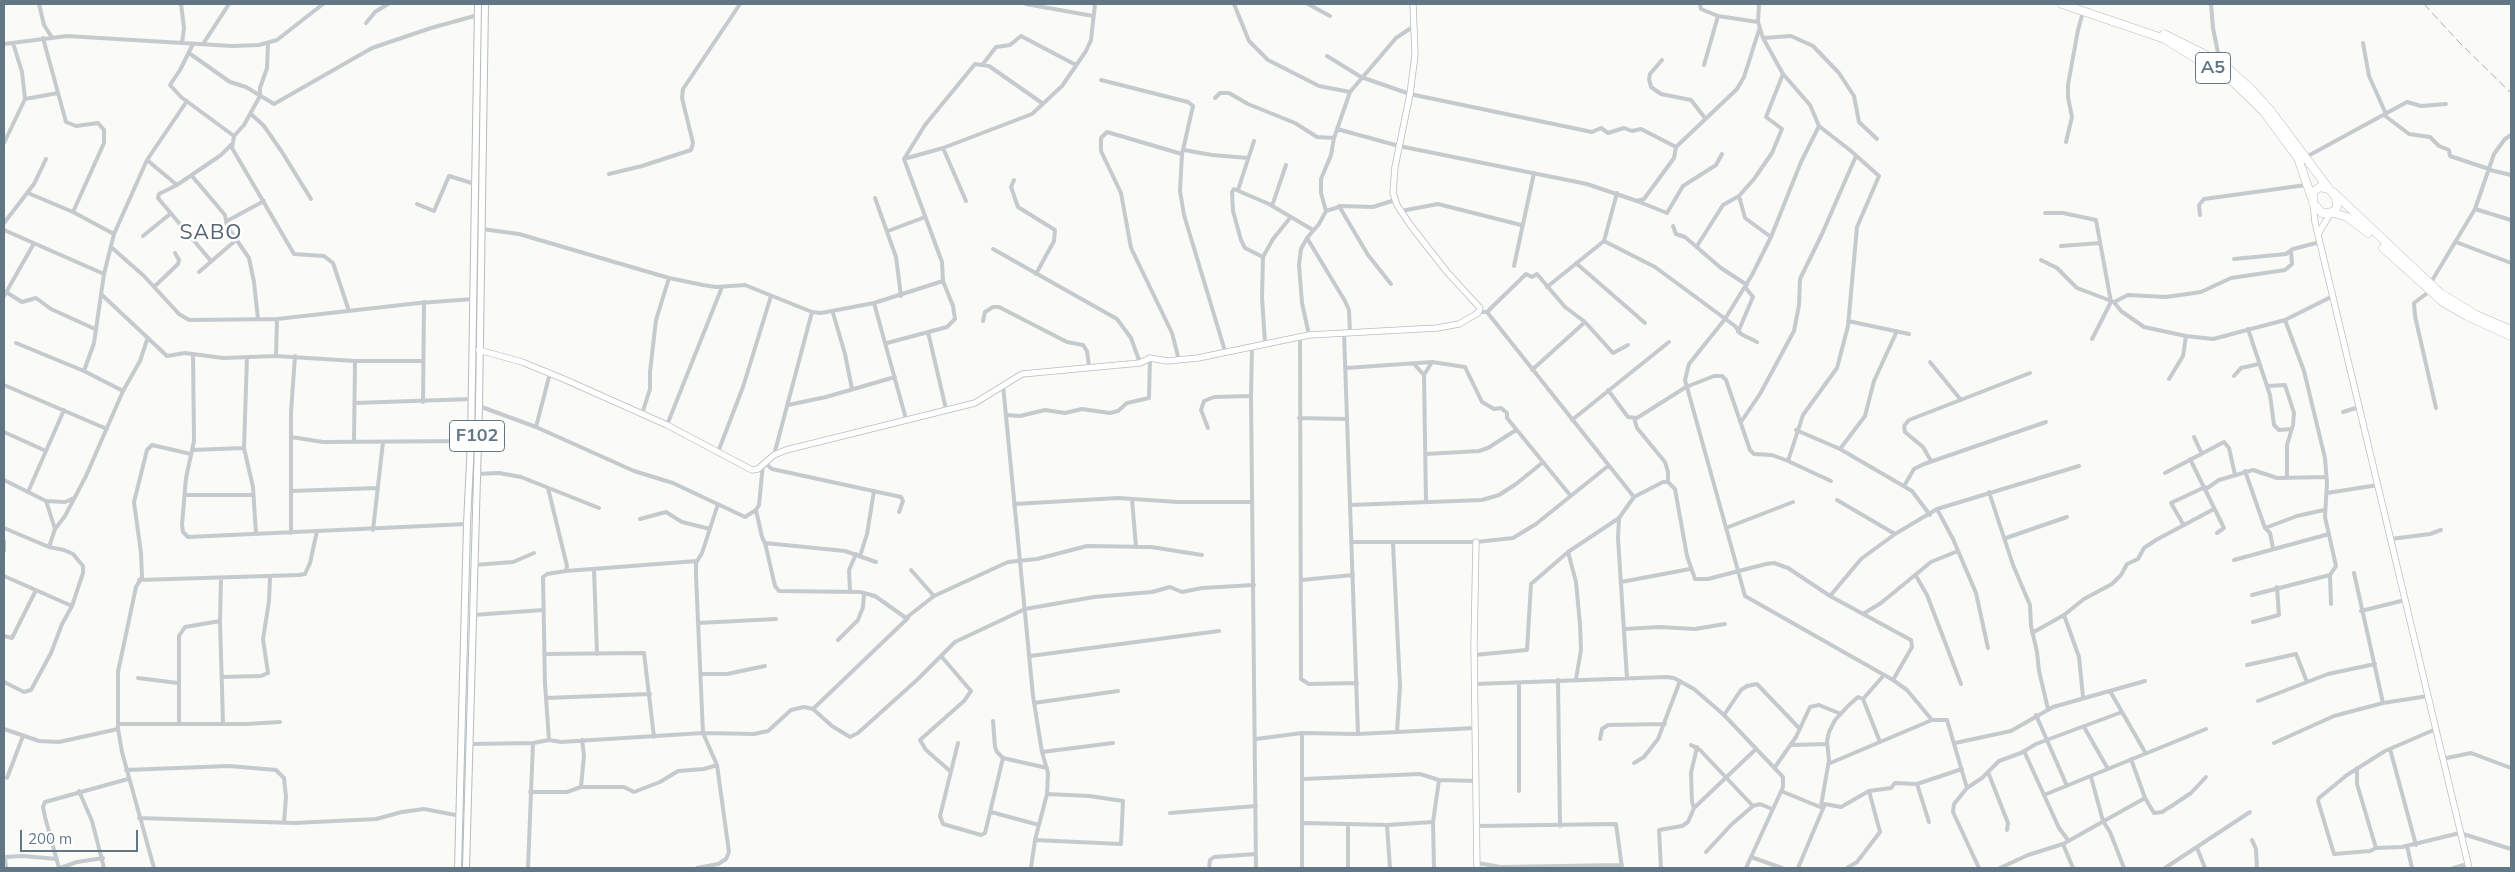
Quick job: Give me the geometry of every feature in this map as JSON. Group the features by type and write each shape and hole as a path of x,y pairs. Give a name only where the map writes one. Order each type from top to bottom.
{"highway":[{"name":"A5","path":"2062,4 2165,39 2233,82 2264,112 2298,158 2312,199 2322,213 2347,217 2359,224 2430,287 2467,316 2511,336"},
{"name":"A5","path":"2072,4 2166,35 2220,63 2240,78 2261,99 2304,158 2331,191 2430,287 2462,308 2511,330"},
{"path":"2312,199 2316,189 2331,191 2338,207 2334,213 2331,213"}],"main road":[{"name":"F102","path":"466,868 463,817 467,524 472,399 478,4"},
{"name":"F102","path":"458,868 470,744 479,406 485,4"}],"street":[{"path":"39,4 44,25 52,36"},
{"path":"181,4 184,28 182,43"},
{"path":"203,44 229,4"},
{"path":"4,44 52,36 232,46 268,43 287,32 323,4"},
{"path":"366,23 375,12 388,4"},
{"path":"609,174 642,166 691,150 693,143 682,98 683,89 740,4"},
{"path":"1026,4 1094,16"},
{"path":"904,159 942,148 1032,114 1062,86 1091,40 1095,4"},
{"path":"1234,4 1249,40 1268,60 1284,71 1319,86 1350,92"},
{"path":"1308,4 1330,16"},
{"path":"1413,4 1415,55 1410,94 1393,183 1395,200 1446,272 1480,308 1532,370 1634,497"},
{"path":"1700,4 1702,8 1718,16 1758,22"},
{"path":"1758,4 1759,30 1783,74 1810,105 1819,126 1879,176 1857,227 1848,321 1837,368 1803,415 1796,430 1788,461"},
{"path":"2211,4 2213,28 2220,63"},
{"path":"2066,142 2072,117 2067,93 2068,85 2078,30 2084,10"},
{"path":"189,53 230,82 246,86 274,104 372,48 431,28 478,15"},
{"path":"1704,65 1718,16"},
{"path":"1310,335 1302,303 1299,265 1301,249 1313,230 1320,224 1326,210 1321,193 1322,179 1331,155 1337,129 1350,92 1361,77 1396,38 1414,26"},
{"path":"1637,201 1644,199 1649,194 1674,158 1676,147 1737,89 1744,77 1759,30"},
{"path":"983,64 996,48 1010,45 1021,36 1076,65"},
{"path":"1763,38 1791,36 1813,46 1839,73 1854,96 1859,122 1877,138"},
{"path":"43,38 66,122 76,126 98,123 104,130 104,143 73,212"},
{"path":"4,143 25,99 22,72 13,43"},
{"path":"268,43 267,68 260,88 260,96 251,114 234,136 233,150 294,254 316,254 329,258 349,311"},
{"path":"2363,43 2371,83 2385,114 2409,134 2430,137 2439,146 2449,150 2450,156 2489,170 2511,175"},
{"path":"193,44 170,85 187,101 234,136"},
{"path":"1327,56 1361,77 1410,94 1592,132 1601,128 1608,134 1624,128 1632,131 1642,129 1676,147"},
{"path":"1662,60 1650,74 1651,87 1661,94 1691,100 1705,118"},
{"path":"904,159 925,125 975,64 983,64 995,70 1042,103"},
{"path":"1697,246 1723,205 1739,196 1772,153 1782,132 1781,126 1766,117 1783,74"},
{"path":"1101,80 1191,103 1193,111 1183,152 1180,191 1225,351"},
{"path":"25,99 58,93"},
{"path":"1215,98 1220,93 1229,93 1248,104 1295,123 1317,138 1334,138"},
{"path":"84,371 92,349 104,274 114,234 147,160 187,101"},
{"path":"2304,158 2406,102 2422,106 2446,104"},
{"path":"251,114 264,126 311,199"},
{"path":"1819,126 1801,162 1771,237 1746,286 1724,319 1689,364 1685,380 1686,388 1745,596 1750,601 1893,680 1907,690 1932,720"},
{"path":"1337,129 1399,146 1534,173 1618,193 1667,213 1683,186 1716,165 1722,154"},
{"path":"1179,360 1172,333 1132,248 1125,226 1121,193 1101,150 1100,138 1107,132 1183,152 1248,158"},
{"path":"2436,408 2415,316 2414,303 2430,287 2476,209 2494,154 2505,139 2511,135"},
{"path":"1238,190 1254,141"},
{"path":"211,261 170,214 158,196 192,176 221,155 232,144"},
{"path":"942,148 966,201"},
{"path":"1741,422 1760,394 1794,331 1800,306 1800,279 1856,156"},
{"path":"4,223 28,193 46,158"},
{"path":"887,343 947,327 955,319 953,306 943,281 942,262 904,159"},
{"path":"147,160 177,184"},
{"path":"1272,206 1286,165"},
{"path":"1514,266 1521,225 1534,173"},
{"path":"192,176 216,203 251,263 258,319"},
{"path":"417,204 434,210 449,176 475,184"},
{"path":"1014,180 1012,187 1018,207 1055,230 1054,241 1036,274"},
{"path":"2200,215 2200,205 2204,198 2306,185"},
{"path":"1264,257 1245,248 1241,240 1232,190 1238,190 1272,206 1313,230"},
{"path":"28,193 73,212 114,234"},
{"path":"1547,286 1604,241 1618,193"},
{"path":"1739,196 1744,218 1771,237"},
{"path":"875,198 888,230 898,264 902,296"},
{"path":"2312,199 2312,210 2468,866 2452,868"},
{"path":"1326,210 1339,206 1373,207 1395,200"},
{"path":"227,221 264,201"},
{"path":"1401,211 1438,204 1521,225"},
{"path":"1339,206 1368,255 1391,284"},
{"path":"2476,209 2511,220"},
{"path":"2046,213 2070,214 2096,220 2112,302"},
{"path":"2318,234 2331,213"},
{"path":"143,236 170,214"},
{"path":"888,230 925,217"},
{"path":"1265,343 1262,297 1264,257 1273,239 1290,218"},
{"path":"1674,226 1676,234 1685,237 1721,268 1746,286 1753,297 1738,332"},
{"path":"482,228 519,234 669,278 722,287 745,285 812,312 833,313 902,296 943,281"},
{"path":"4,230 34,245 104,274"},
{"path":"1307,238 1345,301 1348,310 1347,419 1358,734"},
{"path":"199,272 236,240"},
{"path":"1604,241 1655,267 1735,326 1738,332 1756,342"},
{"path":"2234,259 2286,254 2291,250 2320,242"},
{"path":"2456,242 2511,263"},
{"path":"2061,246 2100,243"},
{"path":"34,245 5,292 22,302 36,298 51,309 95,328"},
{"path":"111,247 154,287 179,314 189,320 277,319 424,302 473,299"},
{"path":"993,249 1117,319 1130,338 1140,363"},
{"path":"2092,338 2112,302 2128,296 2166,297 2201,292 2231,278 2279,272 2292,266 2291,250"},
{"path":"154,287 178,264 174,253"},
{"path":"2041,260 2057,268 2077,288 2112,302 2144,327 2186,336 2213,339 2285,320 2333,296"},
{"path":"1576,263 1645,323"},
{"path":"479,350 522,362 550,373 667,425 752,470 758,469 774,455 979,401 1022,374 1089,366 1140,363 1150,358 1179,360 1300,336 1448,326 1465,321 1483,312 1526,274 1532,277 1537,274 1565,307 1585,322 1613,353 1628,346"},
{"path":"642,414 650,390 650,372 656,320 669,278"},
{"path":"667,425 722,287"},
{"path":"101,294 167,356 186,353 223,358 294,356 356,361 423,361"},
{"path":"718,452 743,387 771,296"},
{"path":"423,402 424,302"},
{"path":"874,303 887,343 906,419"},
{"path":"984,321 985,312 993,307 999,307 1067,342 1083,345 1087,351 1089,366"},
{"path":"774,455 812,312"},
{"path":"833,313 845,354 852,389"},
{"path":"276,356 277,319"},
{"path":"2252,595 2277,587 2330,575 2336,566 2324,510 2327,494 2324,458 2304,371 2285,320"},
{"path":"1848,321 1908,334"},
{"path":"1532,370 1585,322"},
{"path":"2248,329 2266,386 2275,427 2280,430 2292,429"},
{"path":"1840,449 1865,416 1874,382 1897,331"},
{"path":"928,332 946,409"},
{"path":"1300,336 1302,681 1309,684 1357,683"},
{"path":"2170,379 2183,356 2186,336"},
{"path":"48,547 55,529 76,497 123,391 140,362 148,340"},
{"path":"1572,420 1668,342"},
{"path":"16,343 84,371 123,391"},
{"path":"1252,347 1256,868"},
{"path":"193,354 195,402 182,525 183,532 188,537 373,530 426,524 467,524"},
{"path":"291,533 291,437 294,356"},
{"path":"247,357 247,417 244,448 253,495 256,534"},
{"path":"1006,415 1020,416 1045,410 1065,413 1082,409 1110,413 1118,411 1127,403 1149,398 1150,358"},
{"path":"354,442 356,361"},
{"path":"1346,368 1415,365 1432,362 1465,367 1482,402 1494,409 1501,408 1507,413 1506,418 1570,495"},
{"path":"1426,502 1424,375 1432,362"},
{"path":"1930,362 1961,400"},
{"path":"2234,376 2241,368 2259,364"},
{"path":"1415,365 1424,375"},
{"path":"536,427 550,373"},
{"path":"1932,461 1923,447 1905,432 1904,426 1909,420 2030,373"},
{"path":"1608,390 1628,417 1634,418 1643,416 1686,388 1714,376 1722,376 1726,380 1747,443 1754,454 1772,455 1831,481"},
{"path":"788,406 895,377"},
{"path":"2266,386 2283,384 2288,389 2294,413 2287,445 2287,478"},
{"path":"4,385 107,429"},
{"path":"1003,385 1034,703 1042,752 1047,768 1047,794 1035,840 1031,868"},
{"path":"1208,428 1201,410 1204,401 1214,398 1251,396"},
{"path":"355,403 472,399"},
{"path":"479,406 536,427 624,467 673,483 745,517 756,510"},
{"path":"2343,412 2360,407"},
{"path":"28,492 64,410"},
{"path":"1299,418 1347,419"},
{"path":"1634,418 1638,428 1665,462 1668,482"},
{"path":"1904,486 1914,469 2046,422"},
{"path":"1426,454 1479,451 1488,448 1516,430"},
{"path":"1796,430 1840,449 1904,486 1918,497 1930,515"},
{"path":"4,432 46,451"},
{"path":"291,437 323,442 471,442"},
{"path":"2194,437 2201,452"},
{"path":"373,530 383,442"},
{"path":"2165,473 2220,442 2226,443 2235,474"},
{"path":"154,868 128,779 118,727 118,672 126,627 138,580 142,576 134,502 147,450 152,445 191,452 244,448"},
{"path":"2190,459 2224,528 2217,533"},
{"path":"1350,505 1482,500 1499,495 1542,463"},
{"path":"764,464 772,469 901,497 903,501 899,512"},
{"path":"764,464 756,510 762,537 766,542 775,586 779,591 850,590 875,596 908,618"},
{"path":"1351,542 1393,544 1476,542 1504,540 1521,535 1608,466"},
{"path":"1830,596 1861,559 1895,534 1930,515 1937,509 2079,466"},
{"path":"2183,524 2171,503 2235,474 2253,470 2270,477 2326,478"},
{"path":"2245,472 2265,528 2268,529 2273,548"},
{"path":"476,474 511,474 599,508"},
{"path":"4,480 46,501 64,502 76,497"},
{"path":"1474,655 1527,650 1530,587 1568,552 1620,518 1634,497 1663,482 1668,482 1672,485 1676,495 1690,569 1695,579 1700,580 1766,564 1781,564 1830,596 1913,643 1893,680"},
{"path":"2327,494 2378,484"},
{"path":"291,491 378,488"},
{"path":"548,488 567,566 566,570"},
{"path":"850,590 849,570 858,555 870,519 874,491"},
{"path":"1990,492 2016,573 2030,605 2038,671 2048,708"},
{"path":"185,495 253,495"},
{"path":"1014,504 1132,499 1178,502 1252,502"},
{"path":"1132,499 1136,547"},
{"path":"1837,500 1895,534"},
{"path":"46,501 55,529"},
{"path":"1726,528 1793,502"},
{"path":"697,868 718,864 726,858 729,852 717,765 703,733 702,674 698,624 697,561 702,553 718,504"},
{"path":"1937,509 1958,550 1979,602 1988,648"},
{"path":"2032,633 2064,615 2084,599 2112,584 2128,564 2138,559 2146,547 2183,524 2214,509"},
{"path":"2265,528 2297,516 2324,510"},
{"path":"640,519 666,512 682,522 710,529"},
{"path":"2006,538 2067,517"},
{"path":"1620,518 1628,678"},
{"path":"4,528 48,547 73,554 83,566 80,585 72,606 62,624 44,671 31,690 24,692 4,682"},
{"path":"2391,539 2430,534 2441,530"},
{"path":"138,580 221,579 304,574 310,563 317,531"},
{"path":"2234,560 2329,534"},
{"path":"4,540 4,551"},
{"path":"766,542 809,546 858,555 876,562"},
{"path":"1476,542 1474,655 1478,826 1477,866 1622,867 1616,824 1478,826"},
{"path":"1393,544 1400,686 1397,732"},
{"path":"813,709 908,618 934,596 1008,562 1037,559 1087,546 1161,548 1202,555"},
{"path":"1863,614 1916,576 1931,562 1958,550"},
{"path":"1568,552 1576,582 1580,624 1581,650 1576,679"},
{"path":"474,565 513,562 534,553"},
{"path":"549,740 544,654 543,577 547,574 566,570 594,570 697,561"},
{"path":"1622,582 1690,569"},
{"path":"594,570 597,654"},
{"path":"911,570 934,596"},
{"path":"2354,573 2383,703"},
{"path":"1301,580 1353,575"},
{"path":"2330,575 2332,580 2331,604"},
{"path":"4,576 72,606"},
{"path":"1916,576 1927,595 1961,684"},
{"path":"222,677 261,676 268,673 264,639 270,577"},
{"path":"221,579 220,621 223,723"},
{"path":"470,744 533,743 549,740 561,742 703,733 761,733 768,731 791,710 804,707 813,709 841,732 853,736 963,638 1025,609 1094,597 1152,592 1170,587 1182,592 1202,588 1254,586"},
{"path":"2253,622 2279,615 2277,587"},
{"path":"4,636 12,638 36,590"},
{"path":"838,640 858,620 863,607 864,594"},
{"path":"2361,611 2405,600"},
{"path":"473,615 543,610"},
{"path":"2064,615 2079,658 2083,697"},
{"path":"698,624 776,620"},
{"path":"179,723 179,640 182,630 185,627 220,621"},
{"path":"1625,629 1658,627 1694,629 1724,624"},
{"path":"1030,656 1219,631"},
{"path":"544,654 644,653 654,737"},
{"path":"2247,665 2296,654 2307,682"},
{"path":"941,656 971,691 964,701 920,740 926,750 950,771"},
{"path":"2258,701 2328,674 2375,664"},
{"path":"702,674 727,674 765,666"},
{"path":"1820,807 1828,764 1827,744 1830,732 1841,714 1854,699 1862,698 1884,675"},
{"path":"1475,684 1519,684 1576,679 1666,677 1680,681 1694,689 1724,715 1783,777 1781,791 1746,868"},
{"path":"138,678 178,683"},
{"path":"1558,680 1560,826"},
{"path":"1634,763 1648,752 1665,724 1680,681"},
{"path":"1955,743 2012,731 2048,708 2145,681"},
{"path":"1519,684 1520,791"},
{"path":"1724,715 1741,690 1747,686 1757,684 1799,728"},
{"path":"1034,703 1118,691"},
{"path":"2110,691 2145,752"},
{"path":"546,698 650,694"},
{"path":"2274,743 2334,716 2383,703 2428,696"},
{"path":"1862,698 1880,742"},
{"path":"1775,767 1792,745 1812,705 1819,705 1841,714"},
{"path":"1979,868 1953,812 1954,804 1967,788 1999,761 2122,712"},
{"path":"2036,715 2067,786"},
{"path":"1828,764 1932,720 1947,720 1967,788"},
{"path":"993,721 996,752 1003,758 1047,768"},
{"path":"4,729 49,742 68,742 118,727 179,723 246,724 280,722"},
{"path":"1600,738 1602,729 1608,725 1665,724"},
{"path":"2084,727 2108,769"},
{"path":"1256,739 1302,734 1358,734 1475,728"},
{"path":"2044,795 2091,777 2145,752 2206,729"},
{"path":"2436,729 2390,749 2358,768 2319,798 2318,801 2334,854 2416,845 2460,833 2511,849"},
{"path":"1302,734 1304,823 1302,868"},
{"path":"7,778 23,736"},
{"path":"582,740 584,755 582,788"},
{"path":"528,868 533,743"},
{"path":"958,743 940,816 943,824 981,835 987,829 1003,758"},
{"path":"1042,752 1113,743"},
{"path":"1792,745 1827,744"},
{"path":"1691,745 1696,747 1753,806"},
{"path":"1694,808 1692,802 1692,773 1696,747"},
{"path":"1660,868 1659,830 1682,826 1688,822 1694,808 1756,749"},
{"path":"2390,749 2416,845"},
{"path":"2024,751 2059,828 2068,840"},
{"path":"2442,759 2471,753 2511,768"},
{"path":"2131,759 2145,798 2152,811 2162,812 2191,793 2206,777"},
{"path":"530,792 568,792 582,788 624,787 634,792 660,782 678,771 696,770 717,765"},
{"path":"126,770 229,766 276,770 284,778 286,797 284,823"},
{"path":"1820,807 1825,804 1842,807 1870,791 1891,788 1895,783 1917,784 1962,768"},
{"path":"2358,768 2357,784 2376,848"},
{"path":"1988,772 2008,823 2007,830"},
{"path":"1302,779 1420,774 1439,780 1476,781"},
{"path":"2091,777 2103,821 2110,832 2124,868"},
{"path":"103,858 77,862 59,868 43,805 49,800 128,779"},
{"path":"1434,868 1433,822 1439,780"},
{"path":"1917,784 1929,822"},
{"path":"79,791 92,820 104,868"},
{"path":"1781,791 1820,807"},
{"path":"1847,868 1857,862 1880,832 1870,791"},
{"path":"1035,840 1120,844 1123,801 1089,796 1047,794"},
{"path":"2000,868 2028,855 2063,844 2145,798"},
{"path":"1706,852 1732,824 1753,806 1760,804 1772,809"},
{"path":"1798,868 1825,804"},
{"path":"1170,813 1256,806"},
{"path":"139,818 284,823 376,819 402,812 424,809 463,817"},
{"path":"991,812 1039,825"},
{"path":"2166,868 2250,812"},
{"path":"1304,823 1387,825 1433,822"},
{"path":"1348,825 1348,868"},
{"path":"1387,825 1390,868"},
{"path":"2252,840 2256,849 2257,868"},
{"path":"2063,844 2073,868"},
{"path":"2407,846 2412,868"},
{"path":"2197,848 2206,868"},
{"path":"1209,868 1210,860 1214,857 1256,854"},
{"path":"6,868 5,857 24,856 56,859"},
{"path":"1752,857 1782,868"}],"railway":[{"path":"2424,4 2458,41 2511,93"}],"district":[{"name":"SABO","path":"211,233"}]}
